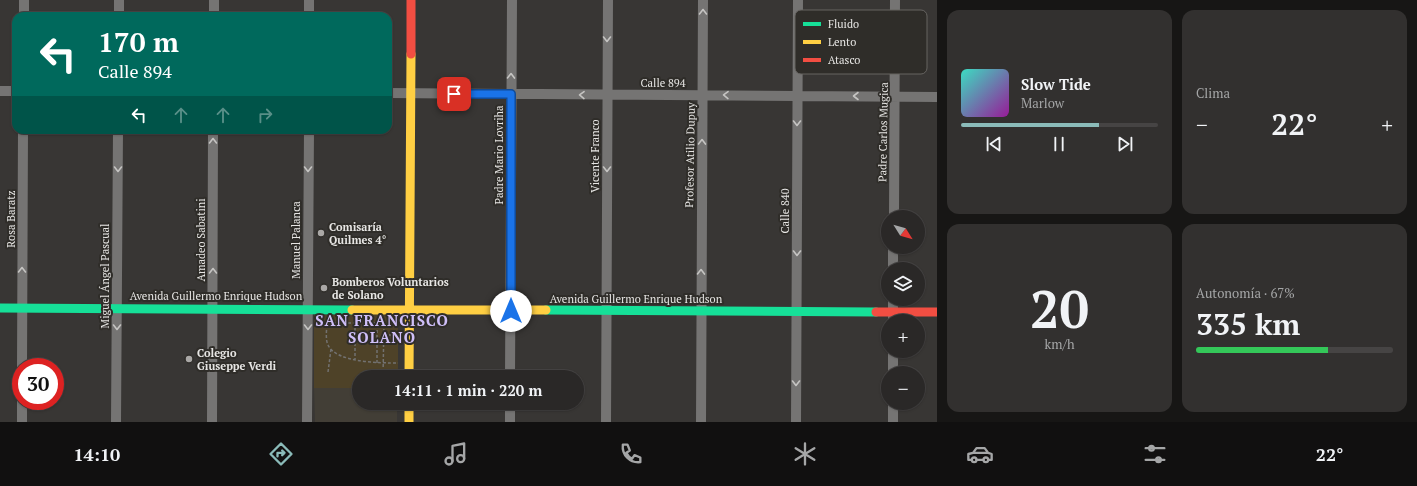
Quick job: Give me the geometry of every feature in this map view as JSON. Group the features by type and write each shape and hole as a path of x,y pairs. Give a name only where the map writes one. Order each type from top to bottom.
{"street":[{"path":"24,0 24,12"},
{"path":"119,0 119,12"},
{"path":"214,0 214,12"},
{"path":"309,0 309,12"},
{"path":"409,370 411,0"},
{"name":"Padre Mario Lovriha","path":"510,370 512,0"},
{"name":"Vicente Franco","path":"606,422 608,311 608,0"},
{"name":"Profesor Atilio Dupuy","path":"701,422 700,311 703,0"},
{"name":"Calle 840","path":"798,0 798,10"},
{"name":"Calle 840","path":"796,422 797,74"},
{"name":"Padre Carlos Mugica","path":"894,210 895,74"},
{"path":"0,91 12,91"},
{"name":"Calle 894","path":"392,93 937,97"},
{"name":"Rosa Baratz","path":"22,358 23,134"},
{"name":"Miguel Ángel Pascual","path":"116,422 118,134"},
{"name":"Amadeo Sabatini","path":"212,422 213,134"},
{"name":"Manuel Palanca","path":"307,422 308,134"},
{"name":"Avenida Guillermo Enrique Hudson","path":"0,308 213,310 326,308 511,311 797,310 881,315"},
{"name":"Avenida Guillermo Enrique Hudson","path":"915,314 937,312"},
{"path":"22,410 22,422"},
{"path":"409,410 409,422"},
{"path":"510,410 510,422"},
{"path":"893,410 893,422"}],"path":[{"path":"326,308 327,343 331,349 355,360 377,363 409,363"},
{"path":"383,370 384,309"},
{"path":"327,323 384,323"},
{"path":"355,323 355,360"},
{"path":"377,323 377,363"},
{"path":"384,335 409,335"},
{"path":"328,372 331,349"}],"shaded area":[{"path":"398,314 398,370 352,370 352,388 314,388 314,315"},
{"path":"314,388 352,388 352,410 397,410 397,422 315,422"}],"traffic: fast":[{"path":"0,308 352,310"},
{"path":"546,310 876,312"}],"traffic: slow":[{"path":"409,370 411,54"},
{"path":"352,310 546,310"},
{"path":"409,410 409,422"}],"traffic: jam":[{"path":"411,0 411,54"},
{"path":"876,312 937,312"}],"place":[{"name":"Comisaría Quilmes 4°","path":"321,233"},
{"name":"Bomberos Voluntarios de Solano","path":"324,288"},
{"name":"Colegio Giuseppe Verdi","path":"189,359"}],"district":[{"name":"SAN FRANCISCO SOLANO","path":"382,328"}],"route":[{"path":"454,94 511,94 511,311"}]}
